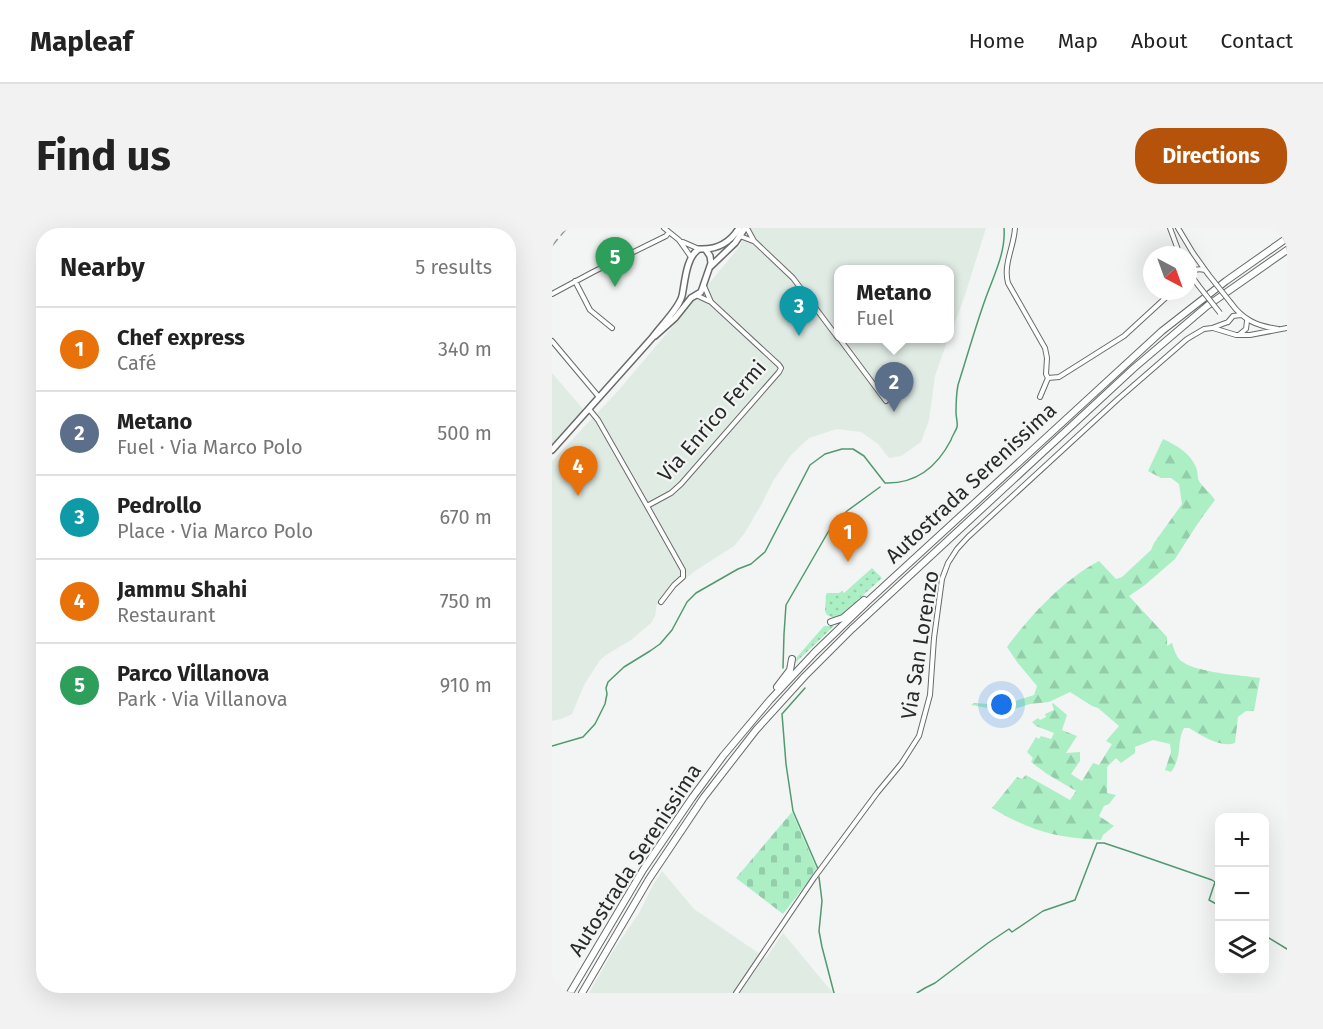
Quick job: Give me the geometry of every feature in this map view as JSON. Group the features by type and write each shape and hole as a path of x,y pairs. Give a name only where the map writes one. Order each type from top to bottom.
{"highway":[{"name":"Autostrada Serenissima","path":"570,993 665,836 723,756 770,700 831,635 1162,331 1226,281 1287,238"},
{"name":"Autostrada Serenissima","path":"582,993 649,879 704,797 756,730 805,676 852,629 1143,360 1208,306 1287,250"},
{"path":"831,622 843,618 880,590"},
{"path":"770,700 790,670 792,659"}],"main road":[{"path":"652,338 682,297 693,253 699,249 715,248 725,243 734,236 739,228"},
{"path":"709,268 745,228"},
{"path":"552,450 652,338 675,318 688,301 701,292 711,259 706,250"},
{"path":"683,288 688,294 695,296"}],"street":[{"path":"665,228 679,240 699,249"},
{"path":"745,228 754,241 793,278 834,331"},
{"path":"1015,228 1006,276 1045,348 1048,378 1040,397"},
{"path":"1170,228 1176,246"},
{"path":"1178,228 1207,272 1241,316 1246,320 1274,328 1287,328 1257,335 1233,334 1212,328"},
{"path":"552,294 666,236 669,232"},
{"path":"740,236 754,241"},
{"path":"679,240 691,257"},
{"path":"1197,269 1207,272"},
{"path":"575,281 590,310 612,328"},
{"name":"Via Enrico Fermi","path":"704,285 711,302"},
{"path":"1197,285 1220,313 1233,334"},
{"name":"Via Enrico Fermi","path":"647,506 681,484 780,370 779,365 711,302 695,296"},
{"path":"1048,378 1059,377 1124,336 1163,300"},
{"path":"1225,321 1233,316 1241,316"},
{"path":"1240,335 1246,329 1246,320"},
{"name":"Via San Lorenzo","path":"736,993 814,878 901,764 919,736 930,695 942,579 957,549 1151,370 1198,331 1212,328 1225,321"},
{"path":"552,341 599,397"},
{"path":"843,343 886,401"},
{"name":"Via Enrico Fermi","path":"589,408 683,570 683,577 667,592 661,602"}],"shaded area":[{"path":"747,228 986,228 954,325 954,265 834,265 834,343 947,343 935,376 929,420 921,442 901,456 889,458 878,444 861,432 837,429 809,438 791,455 773,481 744,534 734,546 695,571 657,604 651,623 631,640 600,660 584,685 572,714 552,721 552,461 618,391 739,247"},
{"path":"552,373 583,409 552,444"},
{"path":"662,871 694,909 766,958 783,933 833,993 589,993 613,951 639,913"}],"green space":[{"path":"1163,439 1178,447 1190,458 1197,469 1199,481 1215,500 1175,559 1129,596 1167,637 1167,646 1172,643 1180,660 1207,671 1260,678 1254,711 1246,711 1238,717 1235,743 1217,743 1189,728 1184,728 1177,760 1171,772 1165,770 1171,752 1170,744 1153,740 1135,747 1135,753 1121,763 1116,758 1107,767 1107,793 1116,795 1109,804 1104,806 1099,816 1114,826 1103,835 1101,840 1044,832 992,808 1017,777 1022,779 1026,775 1070,800 1076,791 1031,762 1033,758 1027,752 1036,737 1051,739 1054,733 1032,722 1046,717 1045,714 1054,710 1053,703 1067,715 1062,730 1077,736 1066,753 1080,752 1080,761 1071,774 1082,781 1093,763 1099,765 1112,744 1106,741 1119,726 1098,708 1070,692 1049,702 1030,704 1011,710 971,705 974,703 1003,705 1034,695 1037,686 1007,647 1016,635 1048,599 1086,569 1099,561 1116,579 1122,577 1151,550 1182,504 1179,484 1171,478 1161,478 1148,471"},
{"path":"872,568 882,578 839,617 834,618 827,615 825,611 827,593 842,591 844,593"},
{"path":"824,626 834,626 794,664 797,657"},
{"path":"792,812 817,870 783,914 736,878"}],"waterway":[{"path":"552,746 583,737 595,724 605,704 608,682 624,667 660,644 672,630 687,602 696,593 751,564 765,552 810,465 825,454 842,449 853,449 864,456 885,483 896,483 925,472 939,458 957,427 958,385 1001,256 1004,228"},
{"path":"783,668 786,605 831,527 847,511 880,487"},
{"path":"805,688 782,714 793,811 818,869"},
{"path":"917,993 935,983 1009,929 1012,932 1043,911 1075,900 1097,843 1104,843 1215,882"},
{"path":"819,877 822,901 819,931 834,993"},
{"path":"1215,882 1209,900 1215,903"},
{"path":"1269,938 1287,949"}],"railway":[{"path":"552,246 567,228"}],"place":[{"name":"Parco Villanova","path":"615,287"},
{"name":"Pedrollo","path":"799,336"},
{"name":"Metano","path":"894,412"},
{"name":"Jammu Shahi","path":"578,496"},
{"name":"Chef express","path":"848,562"}]}
